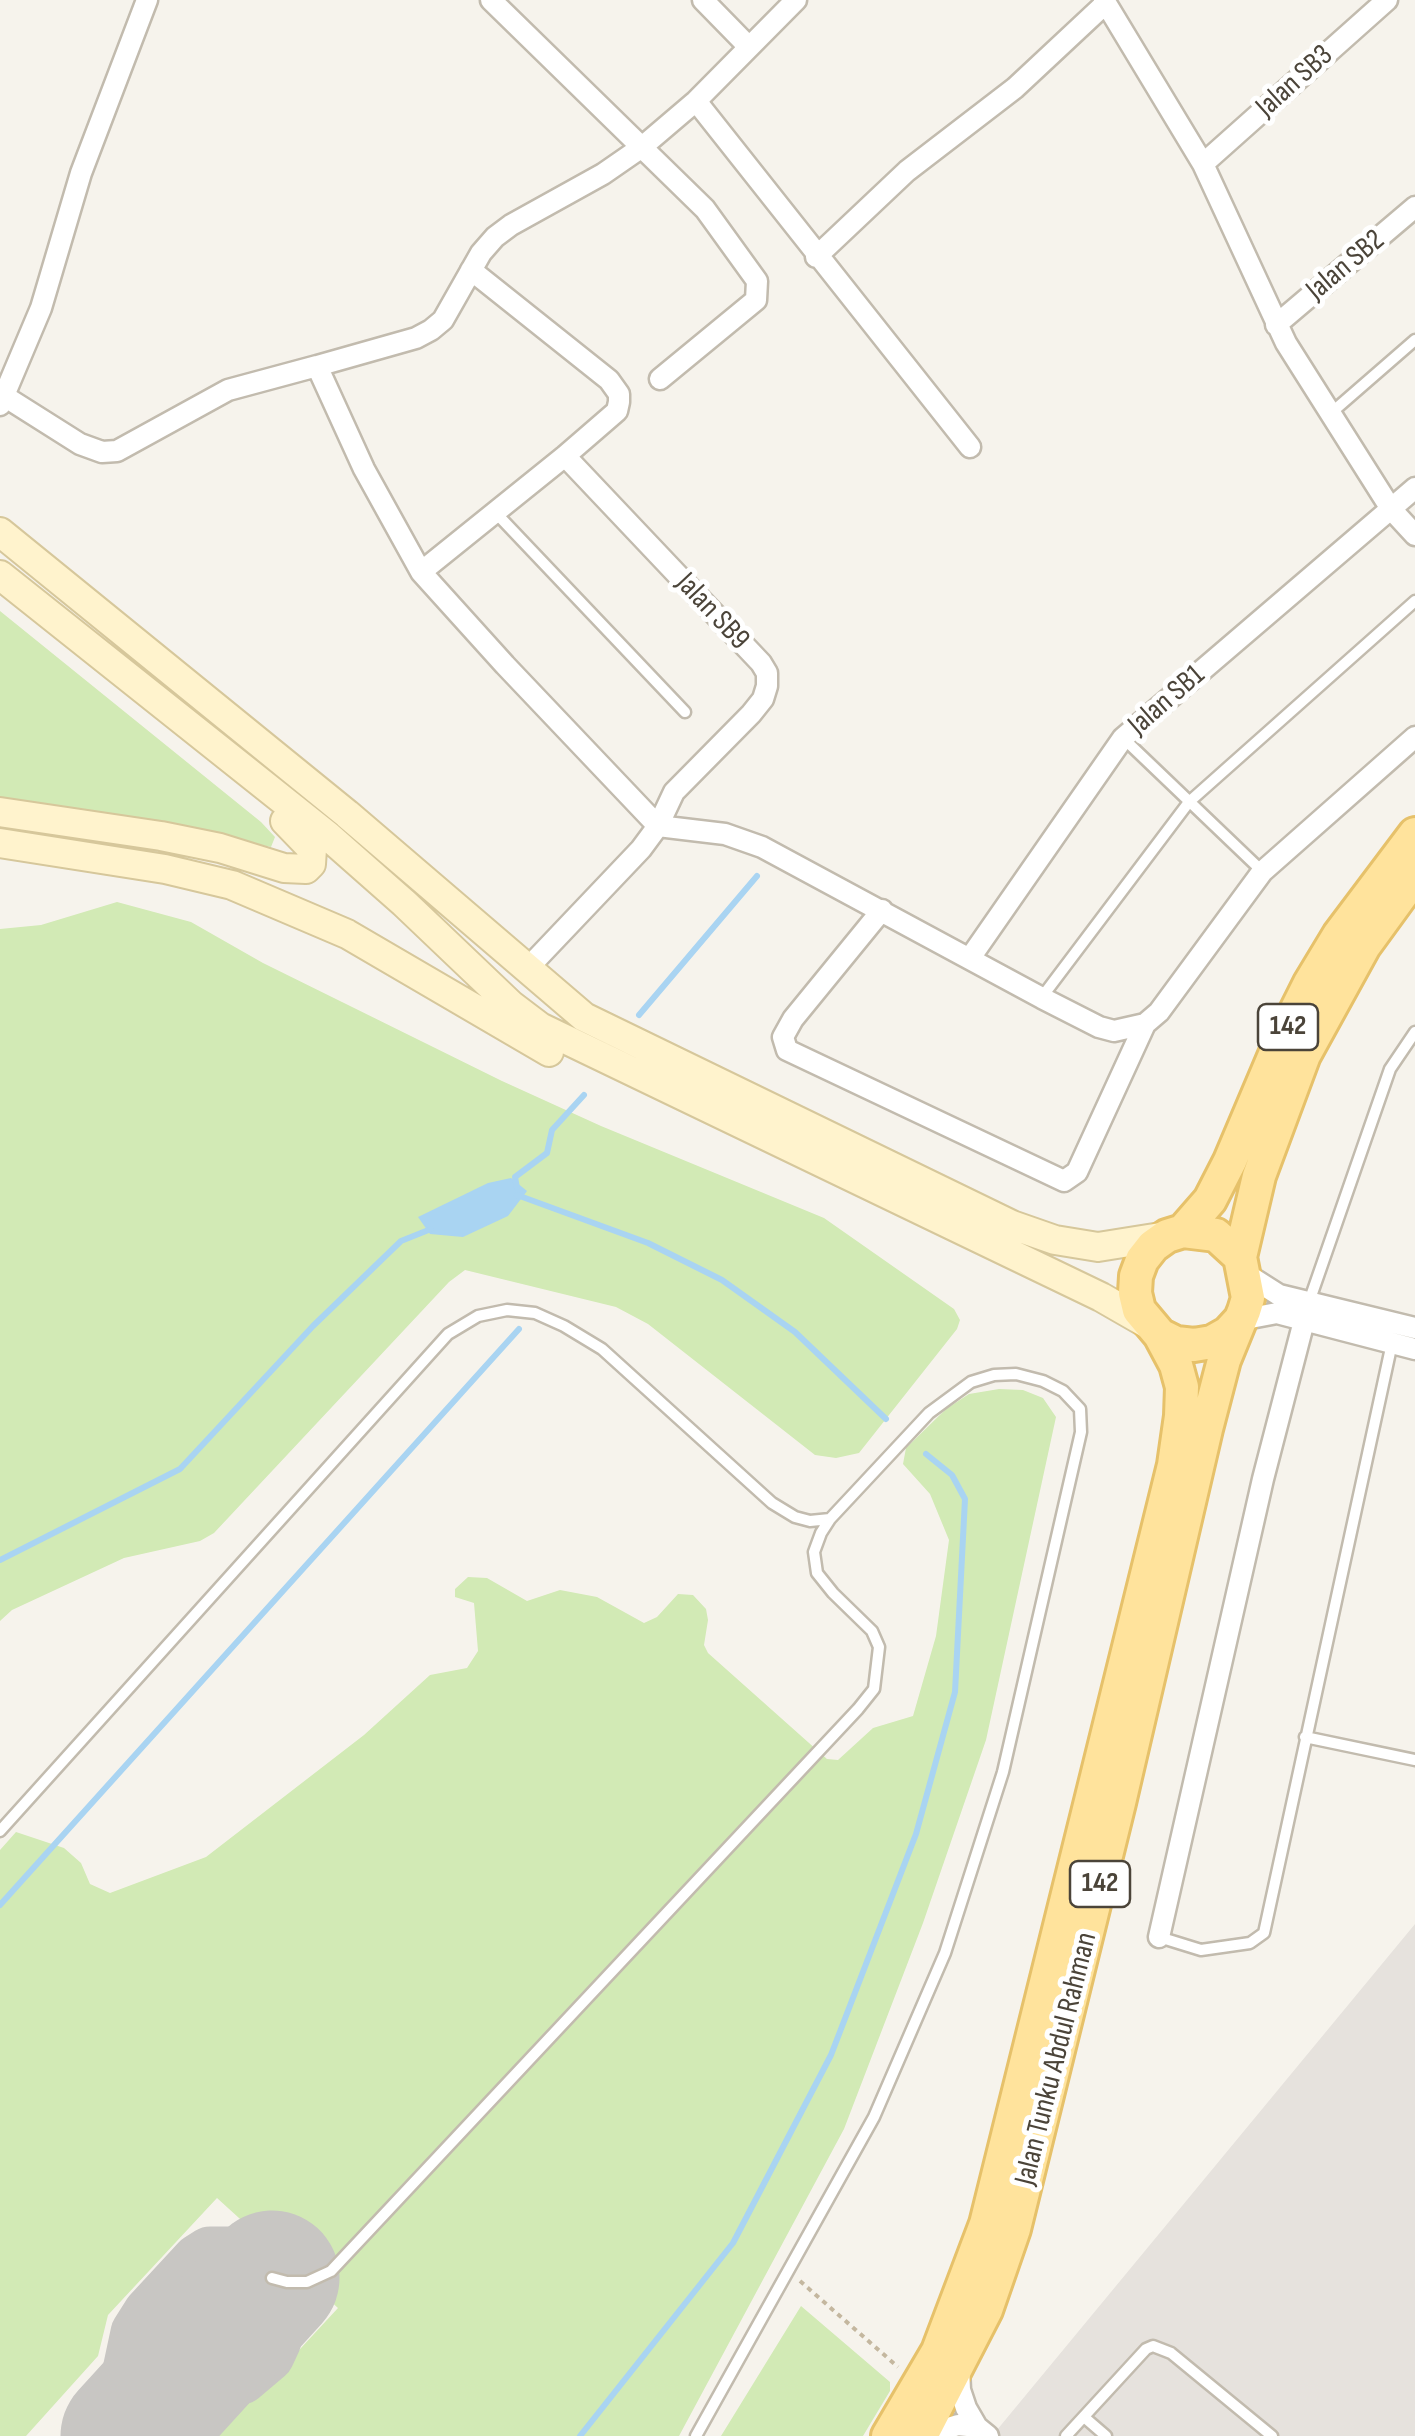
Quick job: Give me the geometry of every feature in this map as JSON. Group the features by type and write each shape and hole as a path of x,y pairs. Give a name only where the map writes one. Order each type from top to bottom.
{"main road":[{"path":"0,532 333,802 584,1017 1012,1225 1055,1240 1098,1247 1175,1234 1216,1236 1243,1266"},
{"path":"0,577 84,656 296,830 313,856 311,864 296,870 161,836 0,812"},
{"path":"0,577 328,836 511,1005 540,1027 1101,1296 1176,1342 1212,1342 1240,1320"},
{"name":"142","path":"1154,1329 1139,1310 1135,1293 1142,1260 1210,1200 1310,983 1338,934 1415,834"},
{"path":"0,842 165,869 247,891 347,934 575,1065 677,1112 804,1156"},
{"name":"142","path":"1240,1320 1248,1298 1243,1266 1259,1176 1304,1055 1364,946 1415,876"},
{"name":"Jalan Tunku Abdul Rahman","path":"922,2436 960,2367 1002,2268 1034,2160 1206,1428 1224,1360 1240,1320"},
{"name":"Jalan Tunku Abdul Rahman","path":"888,2436 938,2351 986,2224 1174,1465 1182,1388 1176,1365 1154,1329"}],"street":[{"path":"146,0 81,173 42,308 2,400 80,444 102,452 117,451 228,390 416,338 431,330 452,306 488,245 511,224 603,174 642,147 696,101 796,0"},
{"path":"491,0 706,209 757,280 756,300 660,379"},
{"path":"703,0 748,46"},
{"name":"Jalan SB3","path":"1203,164 1387,0"},
{"path":"816,257 907,170 994,106 1105,2 1203,164 1276,325 1391,510 1415,535"},
{"path":"696,101 970,447"},
{"name":"Jalan SB2","path":"1276,325 1415,207"},
{"path":"421,572 617,410 616,388 470,270"},
{"path":"317,366 381,503 421,572 658,826 725,834 762,847 1099,1027 1114,1030 1145,1024"},
{"name":"Jalan SB9","path":"565,456 767,673 763,699 680,784 658,826"},
{"name":"Jalan SB1","path":"970,958 1123,738 1415,488"},
{"path":"882,910 793,1019 784,1038 787,1050 1064,1180 1077,1172 1145,1024 1159,1012 1262,872 1415,737"},
{"path":"526,970 625,869 658,826"},
{"path":"1243,1266 1306,1312 1415,1349"},
{"path":"1159,1937 1263,1478 1306,1312"},
{"path":"1240,1320 1306,1312 1415,1328"},
{"path":"960,2367 960,2390 982,2432"},
{"path":"922,2436 958,2425 982,2432"}],"lane":[{"path":"1331,413 1415,340"},
{"path":"495,512 685,712"},
{"path":"1042,998 1189,802 1415,601"},
{"path":"1123,738 1262,872"},
{"path":"1306,1312 1390,1070 1415,1032"},
{"path":"0,1831 448,1334 478,1316 521,1311 564,1326 602,1349 772,1502 795,1517 810,1521 830,1518"},
{"path":"1159,1937 1201,1950 1250,1944 1264,1932 1392,1343"},
{"path":"272,2278 307,2282 331,2271 874,1689 879,1647 872,1631 832,1593 817,1572 814,1552 830,1518 929,1413 971,1382 1016,1374 1044,1381 1063,1391 1080,1408 1081,1432 1003,1772 945,1953 874,2117 696,2436"},
{"path":"1304,1737 1415,1760"},
{"path":"1066,2436 1146,2349 1154,2346 1171,2353 1272,2436"},
{"path":"1084,2417 1106,2436"}],"path":[{"path":"788,2272 811,2288 920,2387"}],"shaded area":[{"path":"1415,1924 1415,2436 992,2436"}],"green space":[{"path":"0,611 261,822 275,837 271,847 162,825 0,801"},
{"path":"117,902 191,922 263,963 502,1081 824,1218 954,1309 960,1320 957,1329 859,1453 836,1458 815,1455 648,1324 616,1307 465,1270 449,1282 214,1533 200,1541 124,1558 12,1610 0,1621 0,929 41,925"},
{"path":"1023,1390 1043,1398 1056,1417 986,1740 923,1923 844,2129 679,2436 211,2436 242,2403 252,2401 338,2308 217,2198 108,2315 98,2356 26,2436 0,2436 0,1850 16,1832 64,1848 81,1863 90,1884 110,1893 206,1857 364,1735 430,1675 467,1668 478,1651 474,1603 455,1597 455,1589 468,1577 487,1578 527,1601 560,1590 597,1597 644,1623 657,1617 678,1594 693,1595 706,1609 704,1645 708,1653 827,1759 838,1760 873,1728 913,1716 936,1636 949,1540 930,1494 903,1464 906,1448 946,1409 969,1394"},
{"path":"801,2306 890,2382 890,2391 863,2436 721,2436"}],"water":[{"path":"511,1178 527,1191 508,1216 463,1237 430,1234 418,1217 488,1183"}],"waterway":[{"path":"639,1015 757,876"},
{"path":"517,1188 515,1177 547,1153 552,1130 584,1095"},
{"path":"517,1195 648,1243 722,1280 795,1332 886,1419"},
{"path":"0,1560 180,1469 313,1326 401,1241 431,1229"},
{"path":"0,1905 519,1329"},
{"path":"580,2436 733,2243 831,2055 916,1834 955,1692 965,1499 952,1475 926,1454"}],"taxiway":[{"path":"116,2436 138,2333 150,2314 210,2254 240,2254 258,2263 272,2278 279,2309 267,2355 241,2377 194,2383 169,2391"}],"runway":[{"path":"128,2436 272,2278"}]}
